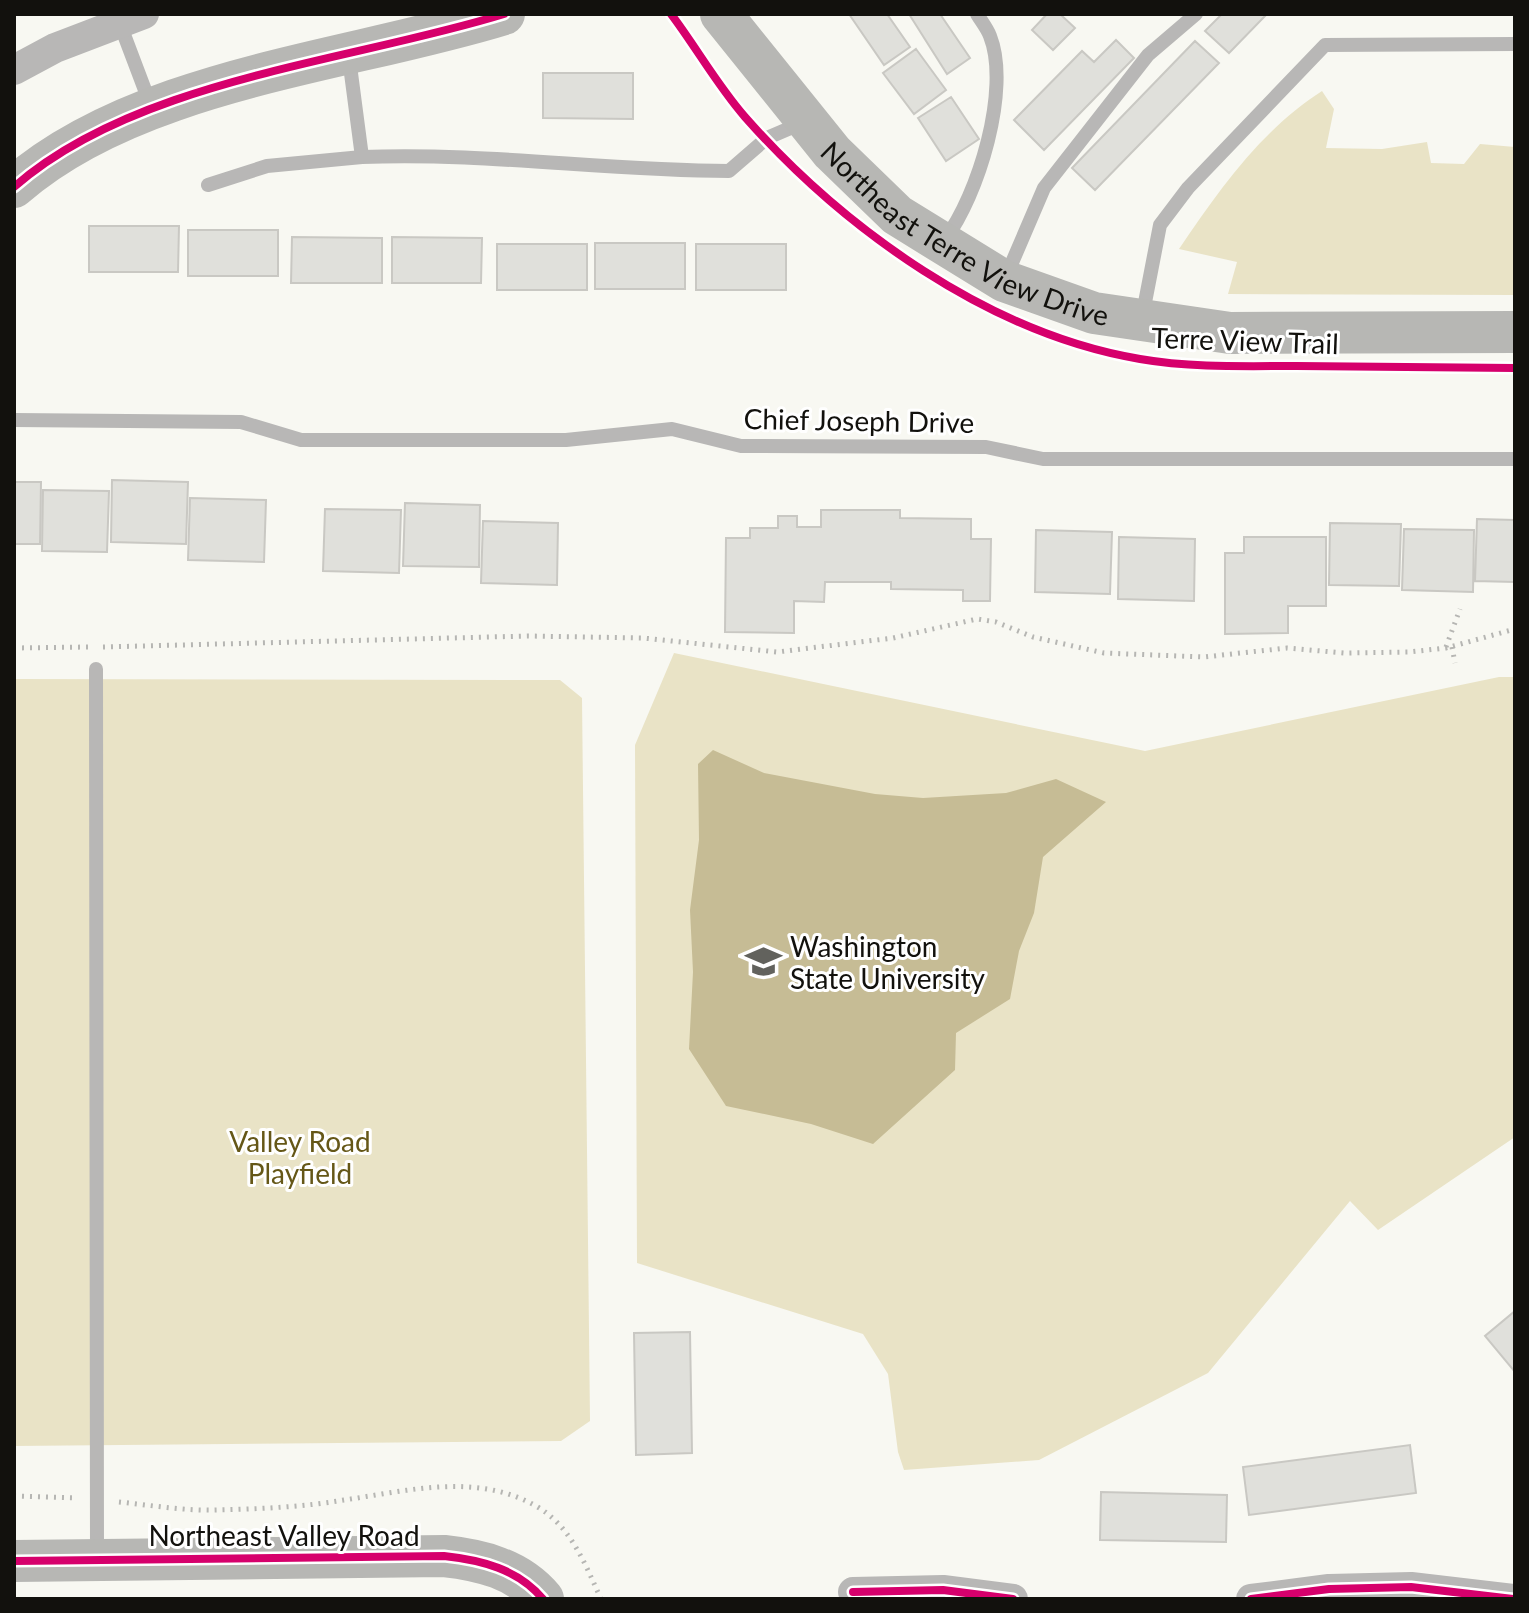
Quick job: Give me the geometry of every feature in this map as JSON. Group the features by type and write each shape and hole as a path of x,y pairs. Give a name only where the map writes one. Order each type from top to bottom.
{"street":[{"path":"14,187 65,147 96,130 205,90 349,56 504,14"},
{"name":"Northeast Terre View Drive","path":"721,14 806,121 897,215 1004,281 1094,313 1230,333 1515,332"},
{"path":"14,70 55,48 132,19"},
{"name":"Northeast Valley Road","path":"14,1561 444,1556 498,1567 522,1581 543,1599"},
{"path":"1251,1599 1329,1589 1411,1587 1513,1599"},
{"path":"853,1592 943,1590 1013,1599"}],"lane":[{"path":"942,243 962,217 986,151 993,114 995,74 991,37 977,14"},
{"path":"1004,281 1044,188 1148,55 1196,14"},
{"path":"132,19 152,110"},
{"path":"1141,322 1160,225 1188,188 1325,45 1515,44"},
{"path":"349,56 362,157"},
{"path":"208,185 267,166 434,154 641,171 729,171 767,138 806,121"},
{"name":"Chief Joseph Drive","path":"14,420 241,422 301,440 566,440 672,429 741,446 986,447 1043,459 1515,459"},
{"path":"96,669 97,1559"}],"path":[{"path":"1455,663 1449,648 1460,609"},
{"path":"14,648 528,636 643,638 777,652 893,638 977,619 1069,646 1151,656 1204,657 1287,648 1382,654 1449,648 1515,629"},
{"path":"14,1496 213,1511 344,1500 397,1489 454,1486 498,1492 535,1505 563,1527 601,1599"}],"green space":[{"path":"1322,91 1334,109 1326,148 1382,149 1427,142 1431,163 1464,164 1480,144 1515,147 1515,295 1228,294 1237,262 1179,249 1226,183 1260,143"},
{"path":"674,653 1145,751 1499,677 1515,677 1515,1137 1378,1230 1350,1201 1208,1373 1039,1460 904,1470 898,1452 888,1374 863,1334 637,1263 635,745"},
{"name":"Valley Road Playfield","path":"14,679 560,680 582,698 590,1421 561,1441 14,1446"}],"shaded area":[{"path":"713,750 764,773 875,794 923,798 1006,793 1056,779 1106,802 1043,857 1034,913 1019,951 1010,999 956,1033 955,1070 873,1144 811,1124 726,1106 689,1049 693,972 690,910 699,840 698,764"}],"building":[{"path":"849,14 887,14 910,47 884,65"},
{"path":"909,14 940,14 970,58 947,74"},
{"path":"1047,14 1060,14 1075,28 1053,50 1032,30"},
{"path":"1222,14 1267,14 1229,53 1205,31"},
{"path":"1116,40 1134,58 1044,150 1014,120 1082,51 1094,62"},
{"path":"1195,41 1219,63 1095,190 1072,168"},
{"path":"916,49 946,90 914,114 883,73"},
{"path":"543,73 633,73 633,119 543,118"},
{"path":"951,97 979,139 946,161 918,118"},
{"path":"89,226 179,226 178,272 89,272"},
{"path":"188,230 278,230 278,276 188,276"},
{"path":"292,237 382,238 382,283 291,283"},
{"path":"392,237 482,238 481,283 392,283"},
{"path":"595,243 685,243 685,289 595,289"},
{"path":"497,244 587,244 587,290 497,290"},
{"path":"696,244 786,244 786,290 696,290"},
{"path":"112,480 188,482 186,544 111,542"},
{"path":"14,482 41,482 40,544 14,544"},
{"path":"43,490 109,491 107,552 42,551"},
{"path":"190,498 266,500 264,562 188,560"},
{"path":"405,503 480,505 479,567 403,566"},
{"path":"325,509 401,510 399,573 323,571"},
{"path":"821,510 900,510 900,518 971,519 971,539 991,539 990,601 963,601 963,590 891,589 891,582 825,582 824,602 794,601 794,633 725,632 726,538 750,538 750,528 778,528 778,516 797,516 797,527 821,527"},
{"path":"1477,519 1515,520 1515,582 1475,581"},
{"path":"483,521 558,523 557,585 481,583"},
{"path":"1330,523 1401,524 1399,586 1329,585"},
{"path":"1404,529 1474,530 1473,592 1402,590"},
{"path":"1036,530 1112,532 1110,594 1035,592"},
{"path":"1119,537 1195,539 1194,601 1118,599"},
{"path":"1244,537 1326,537 1326,606 1288,606 1288,633 1225,634 1225,553 1244,553"},
{"path":"1515,1311 1515,1372 1485,1336"},
{"path":"690,1332 692,1453 636,1455 634,1333"},
{"path":"1410,1445 1416,1493 1249,1515 1243,1467"},
{"path":"1101,1492 1227,1495 1226,1542 1100,1540"}],"cycle path":[{"path":"14,187 64,151 121,121 182,97 504,14"},
{"name":"Terre View Trail","path":"671,14 745,117 827,199 923,271 975,301 1029,326 1084,346 1179,364 1515,368"},
{"path":"14,1561 444,1556 472,1560 510,1573 543,1599"},
{"path":"1251,1599 1329,1589 1411,1587 1513,1599"},
{"path":"853,1592 943,1590 1013,1599"}],"place":[{"name":"Washington State University","path":"764,962"}]}
